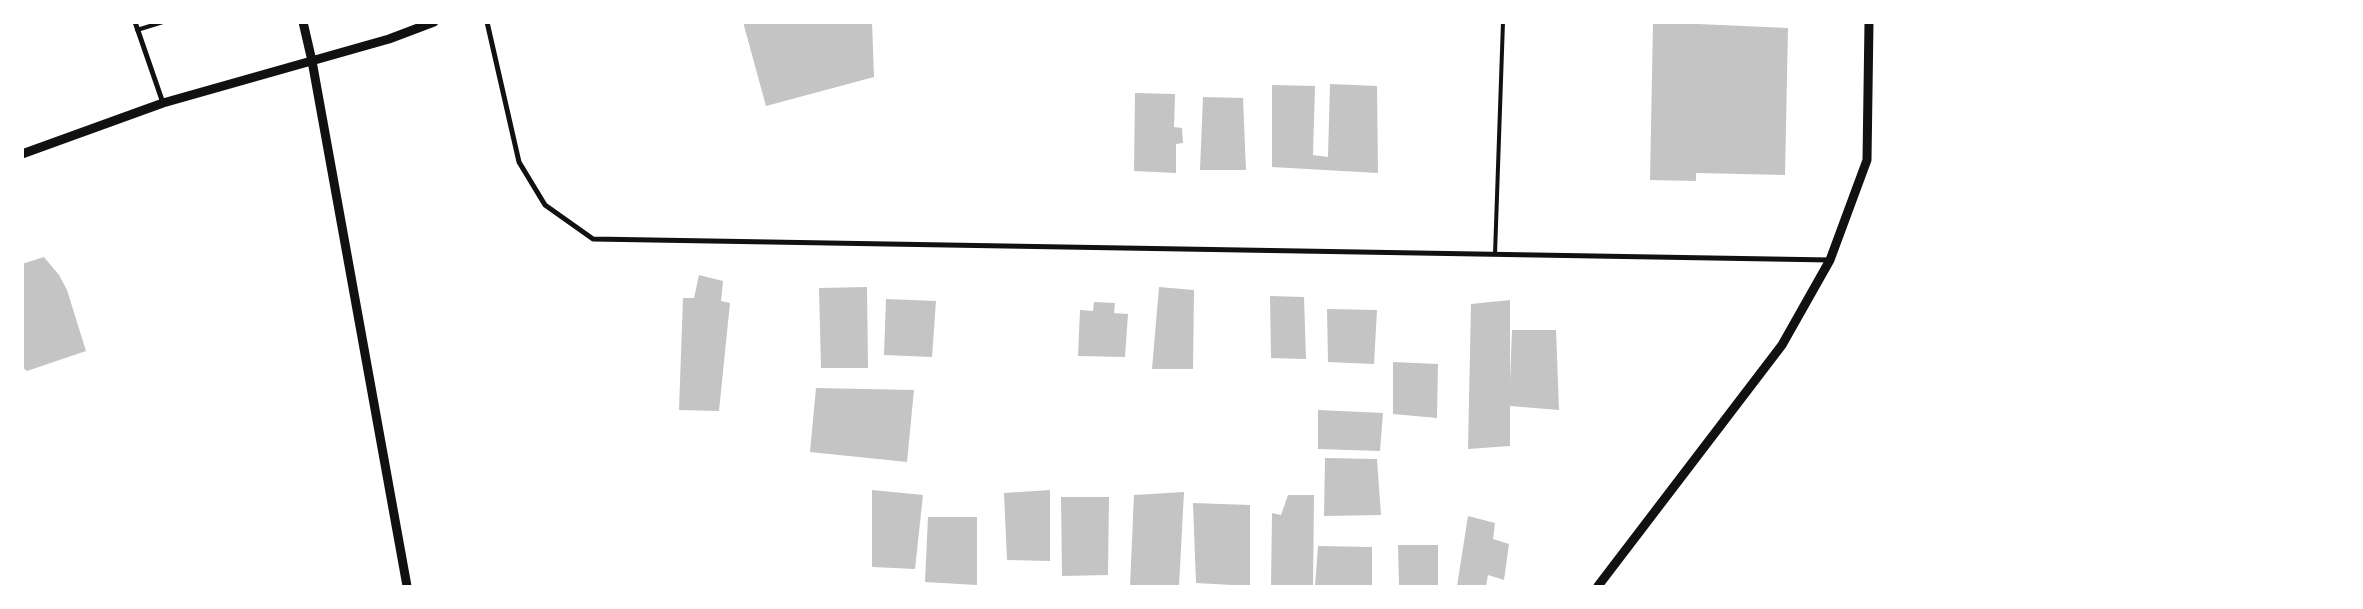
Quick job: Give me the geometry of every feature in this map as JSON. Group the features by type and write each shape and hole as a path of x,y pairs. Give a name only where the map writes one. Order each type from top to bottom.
{"street":[{"path":"134,22 164,103"},
{"path":"303,22 312,61 407,586"},
{"path":"22,154 164,103 389,39 434,22"},
{"path":"487,22 519,162 545,204 593,239 1830,260"},
{"path":"1598,586 1782,345 1830,260 1867,160 1869,22"}],"lane":[{"path":"137,30 163,22"},
{"path":"1495,254 1503,22"}],"building":[{"path":"743,22 872,22 874,77 766,106"},
{"path":"1653,22 1788,28 1785,175 1696,173 1696,181 1650,180"},
{"path":"1330,84 1377,86 1378,173 1272,167 1272,85 1315,86 1313,155 1328,157"},
{"path":"1135,93 1175,94 1174,127 1182,128 1183,143 1176,144 1176,173 1134,171"},
{"path":"1203,97 1243,98 1246,170 1200,170"},
{"path":"44,257 59,275 67,290 86,351 27,371 22,367 22,264"},
{"path":"699,275 723,281 721,301 730,303 719,411 679,410 683,298 694,298"},
{"path":"867,287 868,368 821,368 819,288"},
{"path":"1159,287 1194,290 1193,369 1152,369"},
{"path":"1270,296 1304,297 1306,359 1271,358"},
{"path":"886,299 936,301 932,357 884,355"},
{"path":"1510,300 1510,382 1512,330 1556,330 1559,410 1510,406 1510,446 1468,449 1471,304"},
{"path":"1094,302 1115,303 1114,313 1128,314 1125,357 1078,356 1080,310 1093,311"},
{"path":"1327,309 1377,310 1374,364 1328,362"},
{"path":"1393,362 1438,364 1437,418 1393,414"},
{"path":"816,388 914,390 907,462 810,452"},
{"path":"1318,410 1383,413 1380,451 1318,449"},
{"path":"1325,458 1377,459 1381,515 1324,516"},
{"path":"872,490 923,495 915,569 872,567"},
{"path":"1050,490 1050,561 1007,560 1004,493"},
{"path":"1184,492 1179,586 1130,586 1134,495"},
{"path":"1288,495 1314,495 1313,586 1271,586 1272,513 1281,515"},
{"path":"1061,497 1109,497 1108,575 1062,576"},
{"path":"1193,503 1250,505 1250,586 1196,583"},
{"path":"1468,516 1495,523 1493,539 1509,544 1504,580 1488,575 1486,586 1457,586"},
{"path":"928,517 977,517 977,585 925,582"},
{"path":"1398,545 1438,545 1438,586 1399,586"},
{"path":"1318,546 1372,547 1372,586 1315,586"}]}
